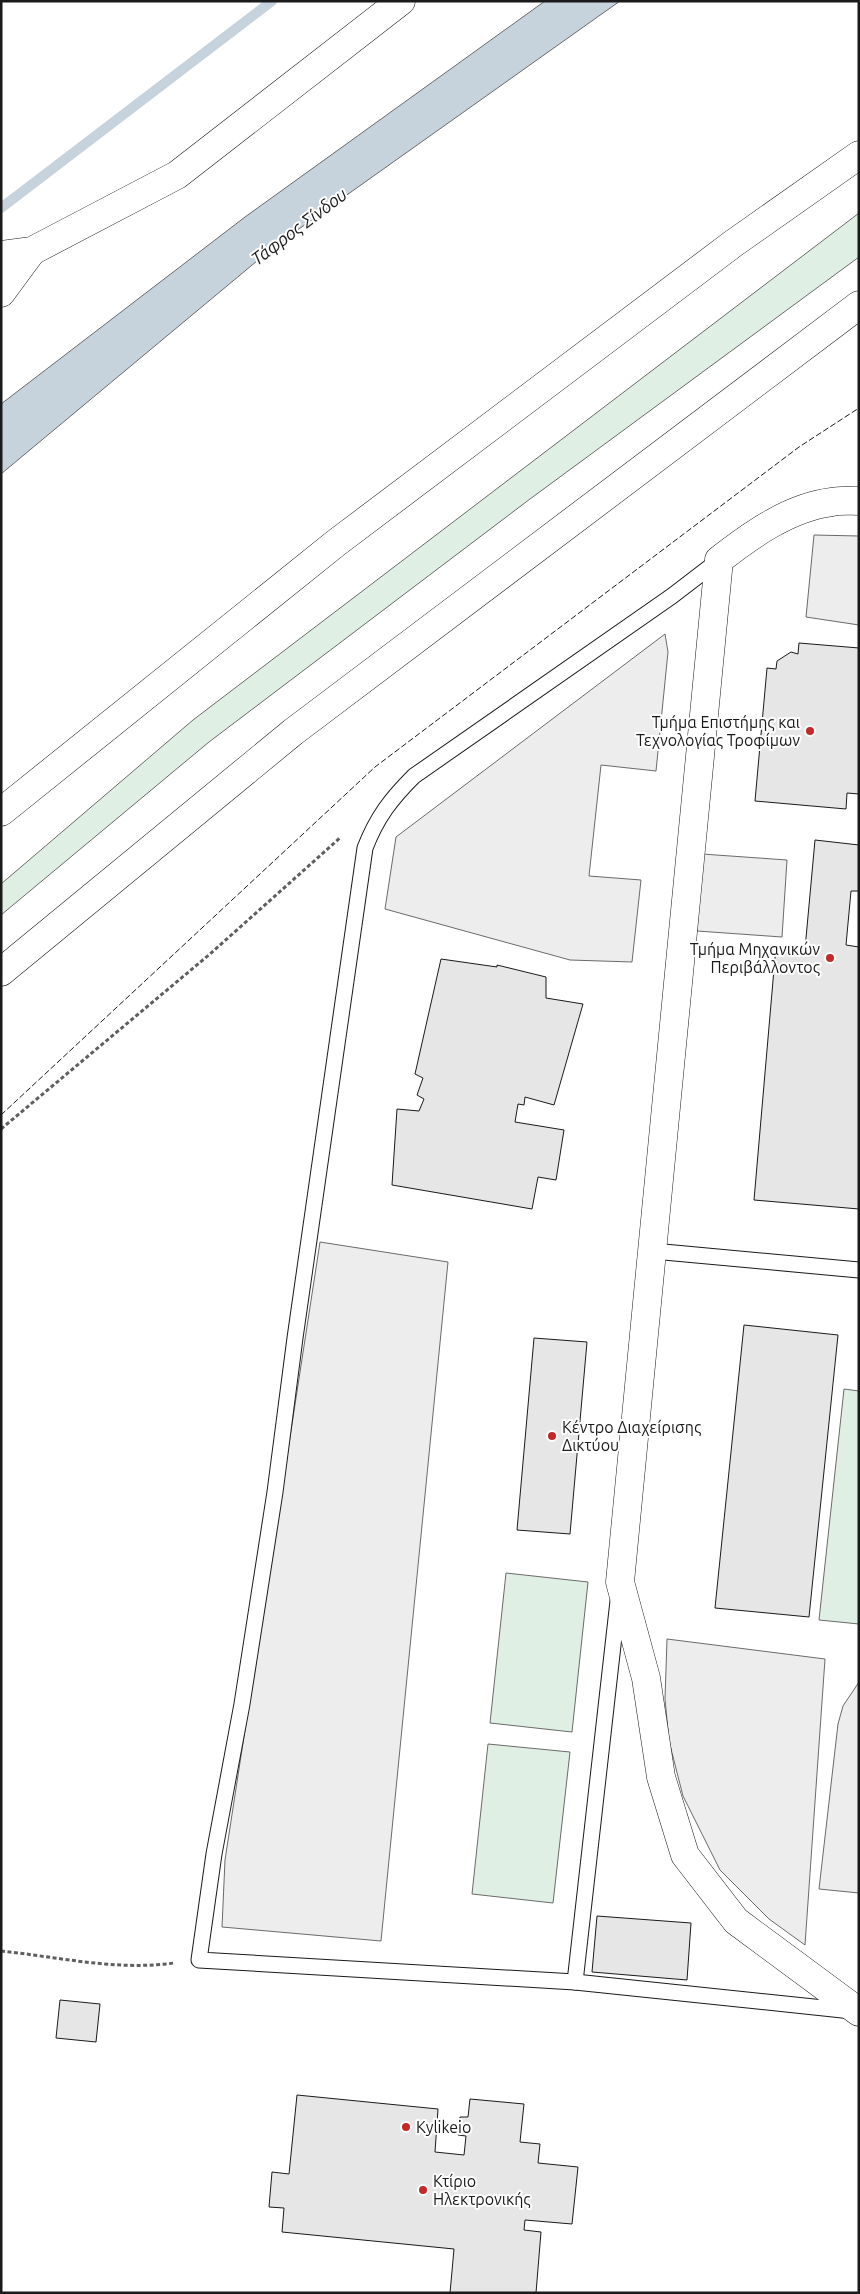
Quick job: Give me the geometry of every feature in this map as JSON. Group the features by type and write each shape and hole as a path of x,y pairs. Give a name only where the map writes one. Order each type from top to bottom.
{"main road":[{"path":"1,255 32,251 177,175 401,1"},
{"path":"1,812 336,543 734,243 859,155"},
{"path":"1,293 32,251"},
{"path":"1,972 293,732 859,304"},
{"path":"859,501 832,502 803,508 744,540 719,560 620,1582 646,1678 661,1776 685,1855 736,1921 859,2012"}],"lane":[{"path":"719,560 672,596 414,776 390,802 375,823 365,848 295,1338 276,1492 242,1704 214,1854 200,1960 575,1982 859,2012"},
{"path":"653,1251 859,1270"},
{"path":"575,1982 620,1582"}],"path":[{"path":"1,1129 210,954 348,831"},
{"path":"1,1951 90,1963 146,1967 200,1960"}],"green space":[{"path":"859,213 859,257 530,499 209,742 1,915 1,884 193,720"},
{"path":"844,1389 859,1391 859,1624 819,1620"},
{"path":"506,1573 588,1582 572,1732 490,1723"},
{"path":"488,1744 570,1752 553,1903 472,1894"}],"shaded area":[{"path":"814,535 859,536 859,625 806,617"},
{"path":"665,634 668,652 656,771 601,765 589,876 641,880 632,962 570,960 385,909 396,837"},
{"path":"702,854 787,860 782,937 697,931"},
{"path":"320,1242 448,1262 381,1941 222,1927 225,1860"},
{"path":"667,1639 825,1659 805,1945 769,1919 720,1870 683,1796 669,1741 665,1699"},
{"path":"859,1682 859,1893 819,1889 838,1724 843,1706"}],"water":[{"name":"Τάφρος Σίνδου","path":"545,1 620,1 275,246 1,474 1,404 245,217"}],"building":[{"name":"Τμήμα Επιστήμης και Τεχνολογίας Τροφίμων","path":"799,643 859,648 859,794 847,793 846,809 755,801 767,668 776,669 777,661 791,652 798,654"},
{"path":"815,840 859,845 859,891 851,891 846,945 859,947 859,1209 754,1200 776,946 805,949"},
{"path":"441,959 497,967 497,965 546,977 546,998 583,1004 554,1105 525,1097 524,1105 518,1104 515,1122 564,1130 556,1180 538,1177 532,1209 392,1185 397,1109 419,1111 424,1099 417,1095 423,1078 415,1074"},
{"path":"744,1325 838,1335 809,1617 715,1608"},
{"name":"Κέντρο Διαχείρισης Δικτύου","path":"534,1338 587,1342 570,1534 517,1530"},
{"path":"597,1916 691,1923 687,1980 592,1972"},
{"path":"60,2000 100,2004 96,2042 56,2038"},
{"name":"Κτίριο Ηλεκτρονικής","path":"297,2095 438,2109 435,2152 464,2155 466,2136 458,2135 460,2117 468,2117 470,2099 524,2104 520,2142 540,2144 538,2163 578,2167 572,2224 525,2220 524,2230 541,2232 536,2293 450,2293 454,2249 282,2232 284,2208 269,2207 272,2172 289,2174"}],"waterway":[{"path":"1,208 272,1"}],"fence":[{"path":"1,1115 375,767 799,447 859,408"}],"place":[{"name":"Τμήμα Επιστήμης και Τεχνολογίας Τροφίμων","path":"810,731"},
{"name":"Τμήμα Μηχανικών Περιβάλλοντος","path":"830,958"},
{"name":"Κέντρο Διαχείρισης Δικτύου","path":"552,1436"},
{"name":"Kylikeio","path":"406,2127"},
{"name":"Κτίριο Ηλεκτρονικής","path":"423,2190"}]}
